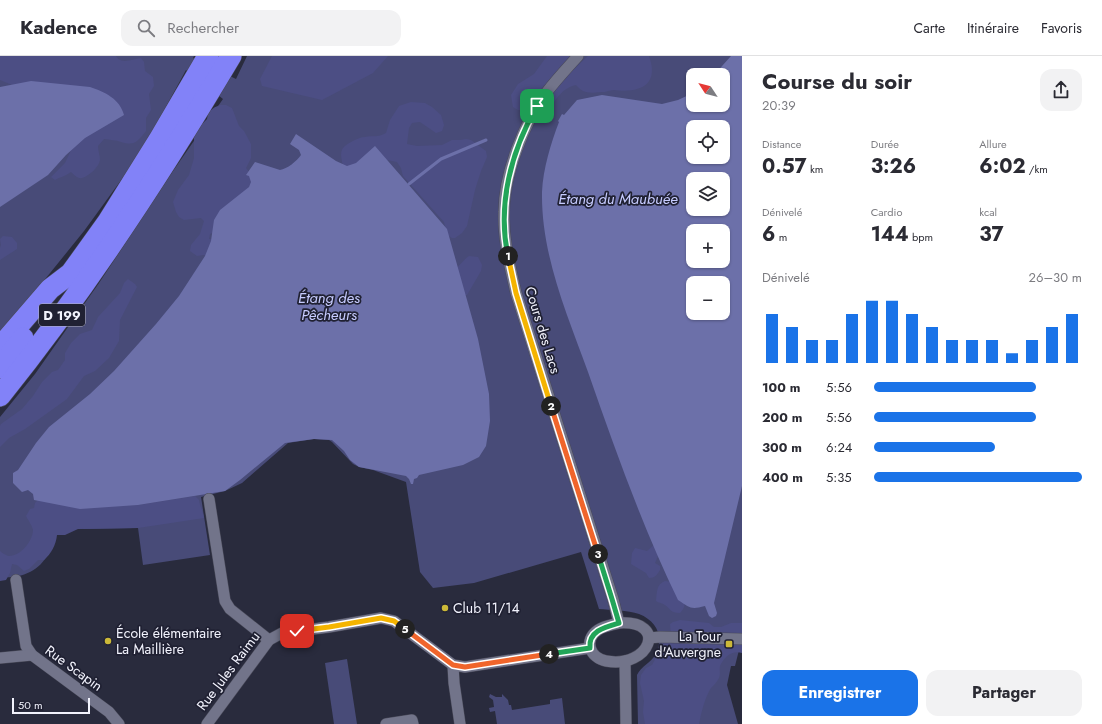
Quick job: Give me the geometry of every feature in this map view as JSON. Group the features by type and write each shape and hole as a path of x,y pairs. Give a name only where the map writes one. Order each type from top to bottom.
{"highway":[{"name":"D 199","path":"0,368 107,223 157,144 222,58"},
{"name":"D 199","path":"0,396 48,334 121,232 169,158 201,87"},
{"path":"0,347 50,289 71,273"}],"street":[{"name":"Cours des Lacs","path":"578,56 556,80 537,106 529,120 518,148 507,181 504,211 506,245 516,293 619,623"},
{"path":"209,499 224,602 230,609 269,640"},
{"name":"Rue Scapin","path":"16,580 26,646 32,655 109,712 119,724"},
{"name":"Rue Jules Raimu","path":"207,723 269,640 282,633 387,618 394,621 453,665"},
{"path":"627,622 638,625 644,629 649,638 649,644 646,649 638,656 625,661 617,662 602,660 593,654 590,648 590,640 597,631 619,623 627,622"},
{"path":"649,638 742,639"},
{"path":"460,724 453,665 465,667 590,648"},
{"path":"0,658 32,655"},
{"path":"625,661 626,724"},
{"path":"386,724 412,720 413,724"}],"shaded area":[{"path":"0,56 194,56 193,58 236,79 247,56 742,56 742,638 735,666 731,666 727,685 738,724 638,724 637,675 656,654 659,636 654,625 639,614 599,609 581,552 474,583 433,588 420,572 406,482 353,464 329,440 314,439 288,443 242,483 225,491 201,497 210,555 143,565 138,528 85,529 56,526 48,554 34,570 14,577 0,577 0,417 35,374 99,283 173,171 223,99 186,70 144,147 84,231 0,335"},
{"path":"0,56 116,56 118,59 124,61 141,58 144,62 145,71 153,77 154,86 149,94 151,110 146,118 146,131 138,140 130,144 104,139 98,146 100,158 99,163 91,173 81,178 71,172 55,180 51,177 65,163 75,142 17,87 0,80"},
{"path":"272,56 388,56 373,73 322,100 262,86 260,79"},
{"path":"547,56 575,56 568,72 573,70 588,56 649,56 652,66 652,74 649,81 645,85 632,90 613,90 591,93 583,91 576,85 570,87 557,98 545,119 542,120 536,117 538,98 534,98 533,95 531,95 522,110 518,110 513,107 511,95 518,84 534,74"},
{"path":"411,102 425,103 432,107 441,115 444,125 442,131 436,133 420,122 412,123 409,128 407,144 417,146 442,145 452,140 466,139 471,140 486,151 487,157 475,190 467,226 462,233 455,238 447,235 444,222 403,176 401,168 397,162 382,159 361,166 343,166 341,154 345,146 360,138 378,136 386,133 390,120 399,106"},
{"path":"220,105 226,105 232,108 239,126 244,131 251,144 251,158 246,168 255,179 216,231 210,234 209,239 215,240 208,256 197,256 190,251 191,245 200,234 204,221 201,218 184,220 179,217 173,202 178,190 189,175 194,158 194,138 196,130 207,119 211,110"},
{"path":"3,236 12,237 17,243 17,249 0,260 0,239"},
{"path":"469,256 478,257 482,265 481,271 467,295 460,295 454,270"},
{"path":"128,279 137,287 120,320 119,341 109,358 95,371 84,376 67,399 25,429 9,438 0,447 1,424 22,409 42,382 52,372 58,370 65,360 65,353 71,343 80,334 92,330 98,317 120,293 124,283"},
{"path":"195,496 199,500 204,518 138,528 78,529 65,535 57,535 53,549 44,560 38,560 29,569 24,571 17,565 12,564 10,573 6,580 0,581 0,551 8,556 13,556 25,548 31,539 33,530 26,516 30,509 34,508 35,503 39,499 109,506 138,505"},
{"path":"656,543 658,556 655,563 660,566 660,570 656,576 649,578 646,573 631,564 632,553 635,548 647,551"},
{"path":"665,581 674,582 685,601 685,605 680,613 672,612 665,605 656,601 658,587"},
{"path":"680,620 709,623 714,627 721,627 731,623 742,623 742,653 732,653 726,657 720,666 720,676 707,696 699,724 645,724 643,712 644,701 640,683 641,675 646,668 652,665 664,643 671,635 670,624"},
{"path":"347,659 357,724 334,724 325,663"},
{"path":"490,694 496,697 502,697 502,694 508,700 512,710 550,704 550,700 562,698 565,724 497,724 495,711 490,712 489,708 494,707 493,700 489,697"}],"water":[{"name":"Étang du Maubuée","path":"731,56 742,56 742,486 714,603 717,613 716,616 712,618 709,616 705,606 691,608 678,600 641,516 608,430 564,306 551,261 543,215 542,192 550,147 559,122 558,121 562,114 564,115 577,100 602,95 662,104 686,96 686,112 730,112 730,68 720,68"},
{"path":"31,81 90,87 96,89 115,100 122,109 124,115 85,138 66,155 48,175 0,207 0,87"},
{"name":"Étang des Pêcheurs","path":"296,134 336,161 347,166 356,163 375,146 447,229 478,339 489,394 490,421 486,446 479,457 463,465 419,475 414,479 413,484 411,484 406,476 359,467 350,460 344,451 332,440 314,439 285,443 225,491 138,505 80,509 34,500 33,494 28,490 22,492 13,483 13,473 18,470 49,427 90,394 114,371 179,296 205,256 211,241 214,220 220,210 249,187 251,182 249,176 246,175 255,162 280,170 289,166 301,155 299,150 290,144"}],"waterway":[{"path":"409,184 441,159 486,140"}],"place":[{"name":"Club 11/14","path":"445,608"},
{"name":"École élémentaire La Maillière","path":"108,641"},
{"name":"La Tour d'Auvergne","path":"729,644"}],"route":[{"path":"297,631 387,618 394,621 453,665 465,667 590,648 590,640 597,631 619,623 516,293 506,245 504,211 507,181 529,120 537,106"}]}
